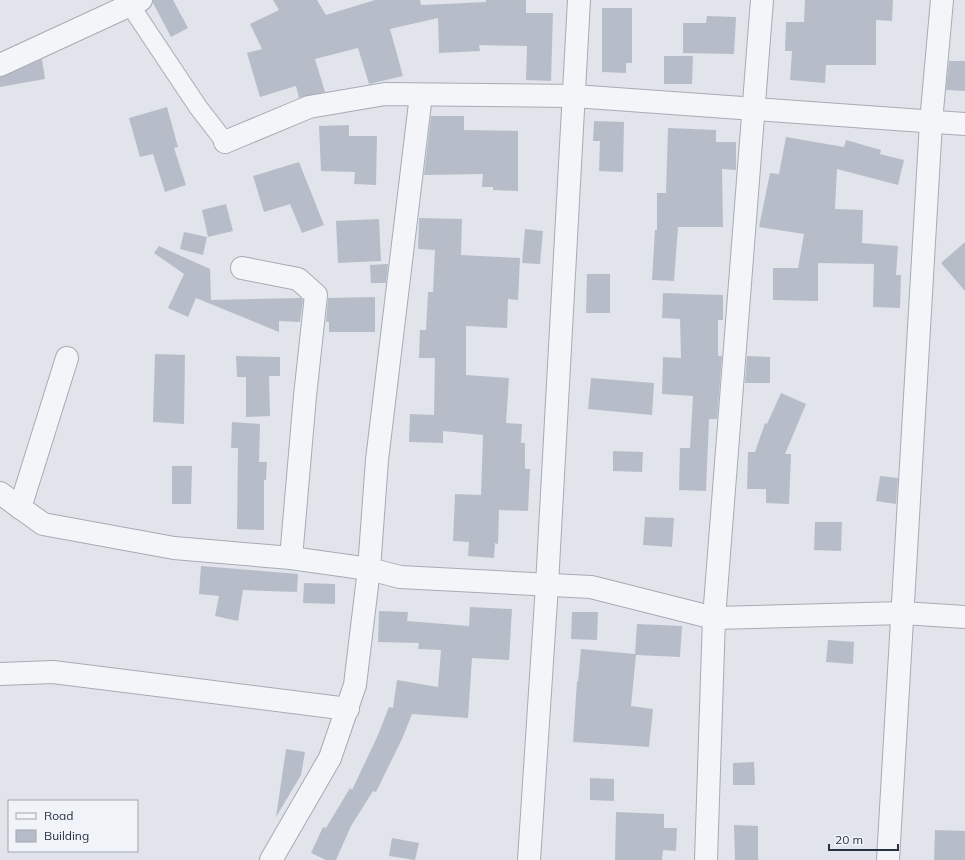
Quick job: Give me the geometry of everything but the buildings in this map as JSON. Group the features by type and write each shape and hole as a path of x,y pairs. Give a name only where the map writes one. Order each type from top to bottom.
{"street":[{"path":"529,860 547,585 579,0"},
{"path":"706,860 714,618 762,0"},
{"path":"888,860 931,122 942,0"},
{"path":"0,65 132,2 198,107 225,142 309,107 385,94 574,96 965,124"},
{"path":"271,860 330,758 356,684 369,569 376,460 421,95"},
{"path":"242,268 298,279 316,295 305,396 292,558"},
{"path":"20,508 67,358"},
{"path":"0,493 43,524 174,548 292,558 369,569 400,577 591,587 714,618 903,613 965,617"},
{"path":"0,674 53,672 348,708"}]}
